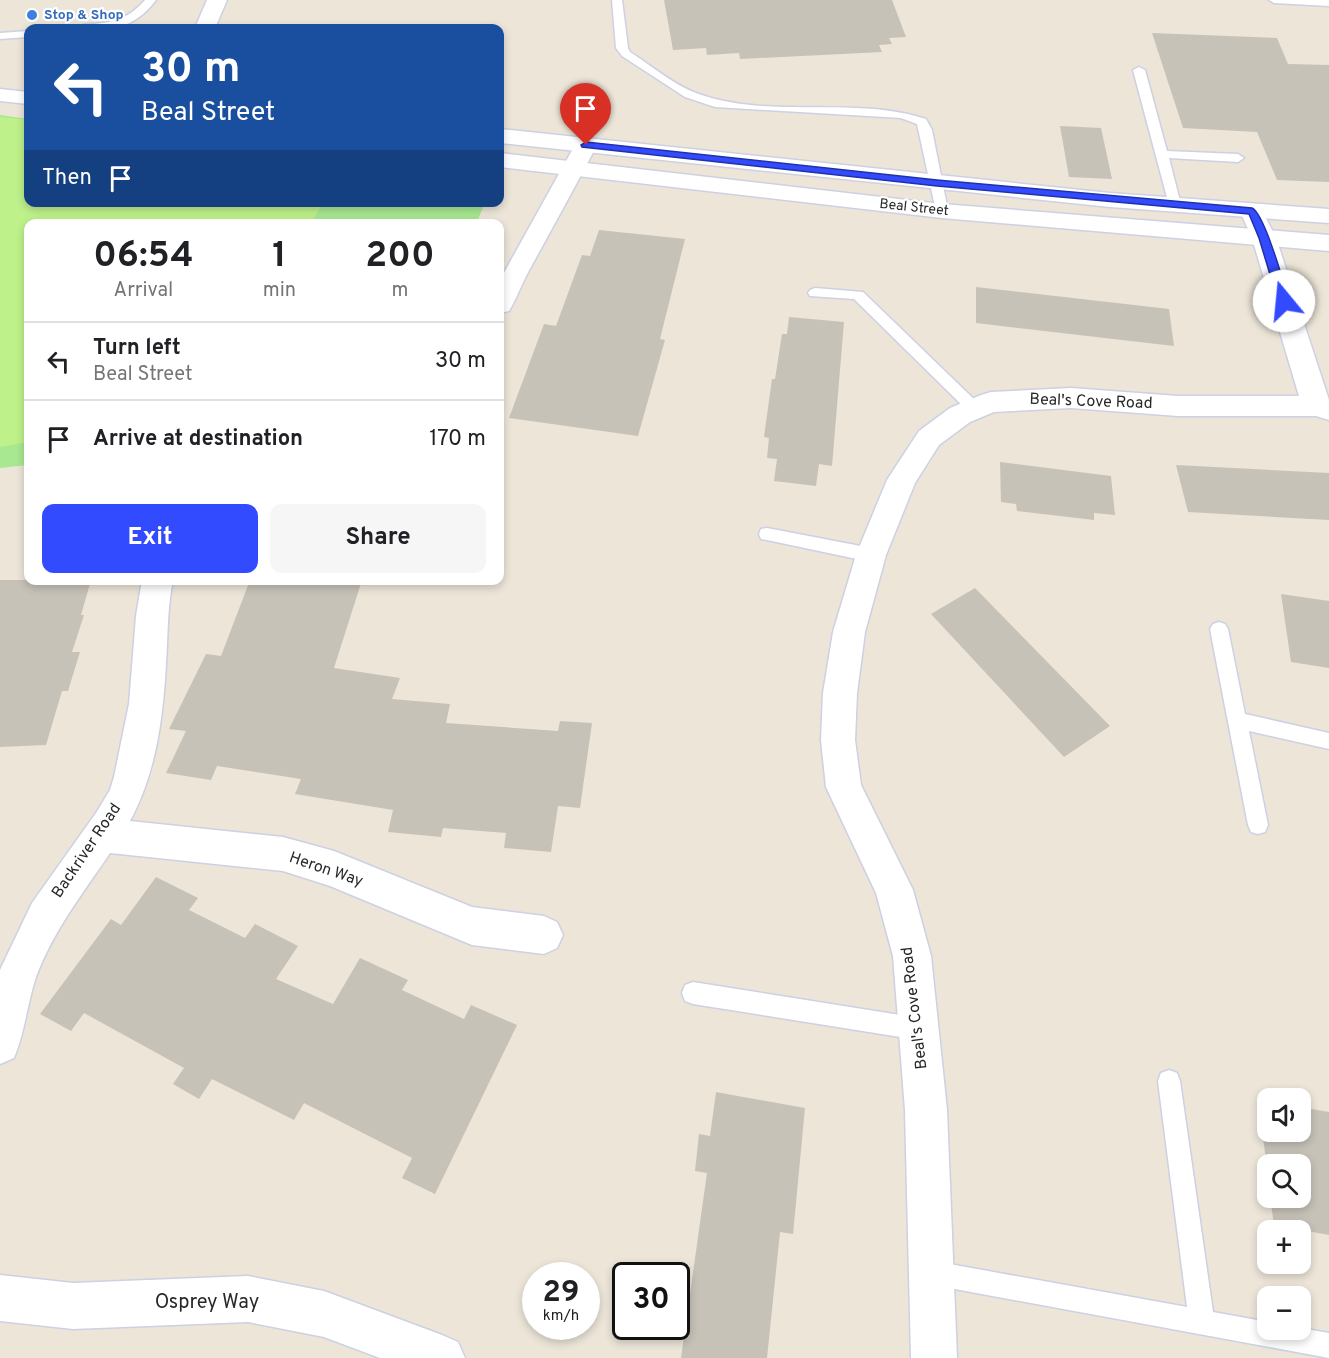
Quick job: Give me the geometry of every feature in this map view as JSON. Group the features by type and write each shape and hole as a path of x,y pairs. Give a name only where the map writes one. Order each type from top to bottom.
{"street":[{"path":"207,24 217,0"},
{"path":"0,95 24,98"},
{"name":"Beal Street","path":"504,136 937,183 1175,205 1329,216"},
{"path":"504,297 586,145"},
{"name":"Beal Street","path":"504,160 942,211 1329,243"},
{"name":"Beal's Cove Road","path":"934,1358 926,1110 912,956 894,890 844,786 838,740 840,693 849,632 871,555 902,480 929,438 960,416 991,402 1071,398 1178,406 1322,408 1264,238 1252,211"},
{"name":"Backriver Road","path":"0,1044 4,1011 26,953 56,898 101,835 126,793 141,744 149,674 150,625 157,585"},
{"name":"Heron Way","path":"101,835 209,849 284,854 334,869 402,900 472,926 544,934"},
{"name":"Osprey Way","path":"0,1298 73,1306 248,1299 324,1314 442,1358"}],"lane":[{"path":"114,24 130,22 151,0"},
{"path":"617,0 622,48 626,54 689,95 715,103 738,106 902,115 922,122 926,130 942,211"},
{"path":"1274,0 1329,3"},
{"path":"0,36 24,33"},
{"path":"1139,70 1175,205"},
{"path":"1161,154 1238,158"},
{"path":"815,293 858,295 975,409"},
{"path":"767,534 871,555"},
{"path":"1219,629 1258,825"},
{"path":"1237,720 1329,741"},
{"path":"693,993 919,1029"},
{"path":"1169,1081 1202,1323"},
{"path":"933,1273 1329,1346"}],"green space":[{"path":"0,115 24,118 24,207 483,207 478,219 24,219 24,465 0,468"},
{"path":"0,117 24,120 24,207 321,207 313,219 24,219 24,443 0,447"}],"building":[{"path":"664,0 892,0 906,37 889,38 892,44 879,45 882,52 740,59 739,53 707,55 706,48 673,50"},
{"path":"1152,33 1277,38 1288,64 1329,65 1329,182 1277,180 1257,132 1183,128"},
{"path":"1060,126 1101,128 1112,179 1069,177"},
{"path":"599,230 685,239 660,339 665,340 638,436 509,418 544,324 556,326 582,255 590,256"},
{"path":"976,287 1169,309 1174,346 976,323"},
{"path":"789,317 844,322 832,466 819,464 816,486 774,481 777,459 767,458 769,438 764,437 772,379 775,379 782,334 787,334"},
{"path":"1000,462 1111,476 1115,515 1094,513 1094,520 1017,511 1016,504 1001,502"},
{"path":"1176,465 1329,473 1329,520 1188,512"},
{"path":"0,580 24,580 24,585 90,585 81,615 84,615 72,652 80,652 68,691 62,691 46,745 0,747"},
{"path":"248,585 360,585 334,668 400,678 392,699 450,704 446,723 558,731 560,721 592,723 580,808 558,806 551,852 504,848 506,833 443,828 441,837 388,832 393,810 295,794 301,779 217,766 211,780 166,773 186,731 169,729 206,654 221,656"},
{"path":"975,588 1110,726 1064,757 931,614"},
{"path":"1281,594 1329,601 1329,668 1291,662"},
{"path":"156,877 198,898 189,910 245,938 255,924 298,946 276,979 333,1004 360,958 408,980 402,990 464,1019 471,1005 517,1025 435,1194 402,1178 412,1158 304,1103 294,1120 212,1079 199,1099 173,1084 184,1068 84,1013 71,1031 40,1014 111,919 121,925"},
{"path":"716,1092 805,1108 793,1234 780,1232 767,1358 681,1358 684,1340 690,1340 690,1294 707,1173 695,1171 699,1134 710,1136"},
{"path":"1311,1109 1329,1112 1329,1235 1311,1232 1311,1220 1273,1220 1272,1208 1311,1208 1311,1154 1265,1154 1264,1142 1311,1142"}],"place":[{"name":"Stop & Shop","path":"32,15"}],"route":[{"path":"586,145 937,183 1252,211 1264,238 1284,301"}]}
